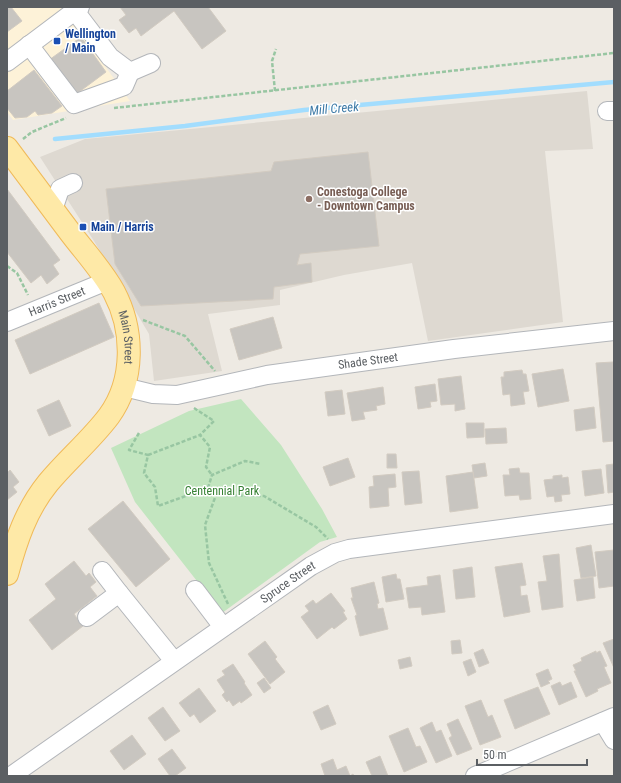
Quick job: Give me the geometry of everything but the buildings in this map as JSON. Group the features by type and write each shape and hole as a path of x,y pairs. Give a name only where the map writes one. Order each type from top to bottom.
{"main road":[{"name":"Main Street","path":"7,574 21,528 37,499 47,484 109,415 124,387 129,358 129,344 125,318 107,281 53,210 12,150"}],"street":[{"path":"7,62 78,8 110,57 130,72"},
{"path":"30,45 74,104 124,86 130,72 151,64"},
{"path":"53,210 60,189 73,183"},
{"name":"Harris Street","path":"7,322 107,281"},
{"name":"Shade Street","path":"124,387 169,396 192,393 226,383 267,375 454,350 614,331"},
{"name":"Spruce Street","path":"11,776 311,566 335,553 614,514"},
{"path":"102,572 174,662"},
{"path":"196,590 223,627"},
{"path":"86,617 119,593"},
{"path":"475,776 608,719 614,740"}],"path":[{"path":"275,91 272,62 276,49"},
{"path":"106,109 614,53"},
{"path":"12,150 32,132 71,115"},
{"path":"7,266 17,273 28,294"},
{"path":"125,318 138,317 185,336 226,383"},
{"path":"140,433 129,450 148,456 200,435 214,421 194,408"},
{"path":"200,435 210,447 206,467 212,475"},
{"path":"148,456 144,472 155,486 158,506 208,488"},
{"path":"208,488 212,475 245,461 261,464"},
{"path":"208,488 216,495 264,496 316,527 329,541"},
{"path":"216,495 205,525 208,555 209,563 229,607"}],"shaded area":[{"path":"7,7 63,7 130,101 13,120 7,112"},
{"name":"Conestoga College - Downtown Campus","path":"587,91 593,149 545,151 563,322 428,341 412,263 344,275 280,290 280,305 208,314 222,371 154,381 149,334 94,241 40,157 85,139"}],"green space":[{"name":"Centennial Park","path":"241,399 281,445 322,509 337,537 320,542 222,613 135,502 111,448 189,411"}],"waterway":[{"name":"Mill Creek","path":"55,139 185,126 304,110 614,82"}],"place":[{"name":"Wellington / Main","path":"57,41"},
{"name":"Conestoga College - Downtown Campus","path":"309,199"},
{"name":"Main / Harris","path":"83,227"}]}
